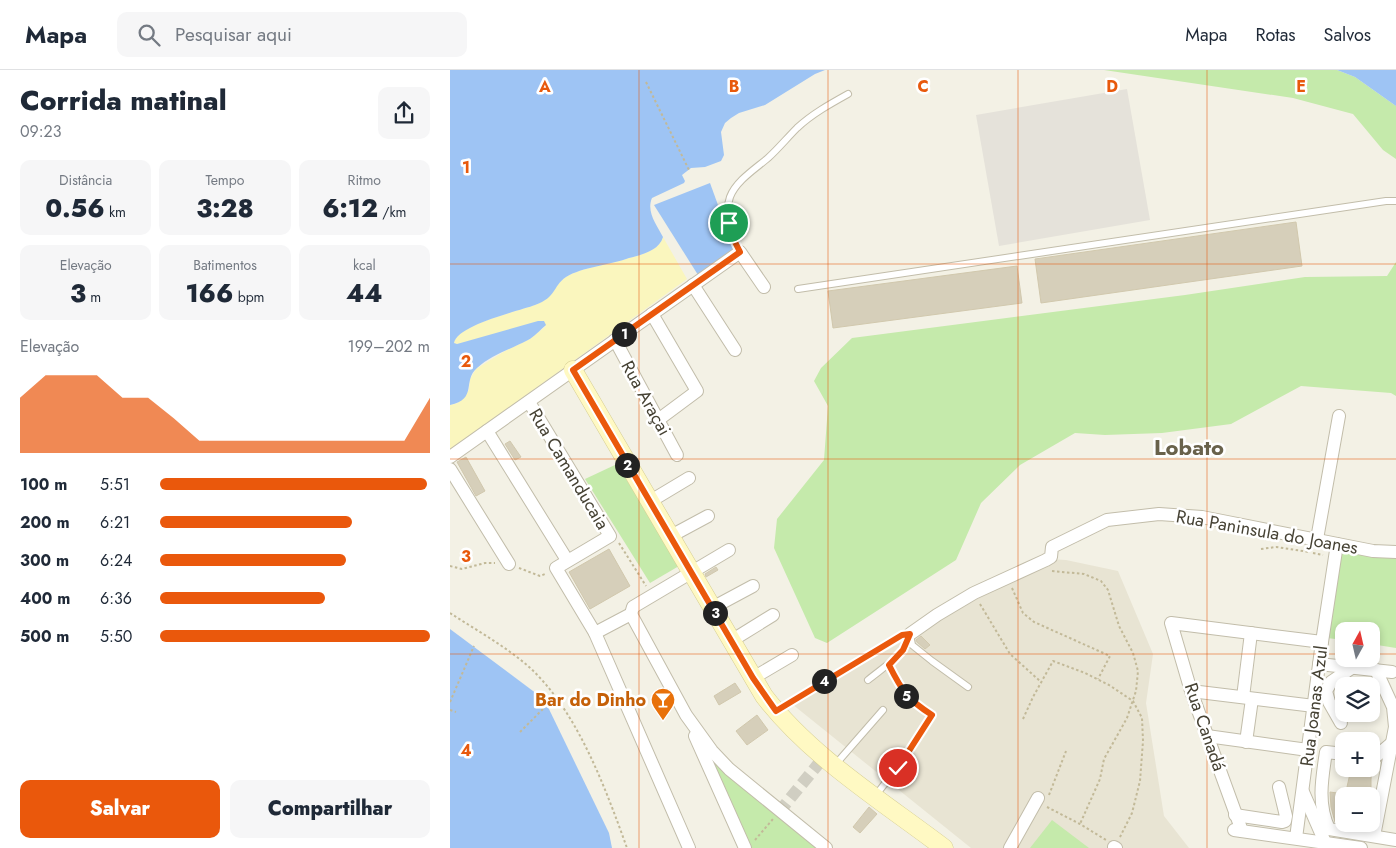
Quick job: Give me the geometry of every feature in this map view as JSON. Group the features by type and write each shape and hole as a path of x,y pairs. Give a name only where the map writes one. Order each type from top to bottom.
{"street":[{"path":"450,457 740,252 764,287"},
{"path":"693,285 735,350"},
{"path":"652,314 697,392 658,420"},
{"name":"Rua Araçai","path":"615,340 678,455"},
{"path":"573,370 669,537 753,678 776,711 803,739 834,766 944,848"},
{"name":"Rua Camanducaia","path":"529,402 610,536"},
{"path":"1317,540 1339,416"},
{"path":"487,431 567,560"},
{"path":"450,469 509,564"},
{"path":"649,502 689,478"},
{"name":"Rua Paninsula do Joanes","path":"910,634 936,615 974,593 1051,557 1052,546 1107,520 1159,514 1202,517 1373,551 1396,552"},
{"path":"669,537 708,516"},
{"path":"610,536 556,568 594,634 689,848"},
{"name":"Rua Joanas Azul","path":"1296,838 1337,544"},
{"path":"729,550 633,607 631,614 686,715 750,844"},
{"path":"712,608 753,586"},
{"path":"594,634 631,614"},
{"path":"731,641 773,615"},
{"name":"Rua Canadá","path":"1251,633 1171,623 1192,691 1235,815 1238,830 1296,838"},
{"path":"1246,742 1251,633 1322,642"},
{"path":"753,678 792,654"},
{"path":"1319,664 1335,665"},
{"path":"1341,723 1329,702 1326,691 1331,682 1352,668"},
{"path":"1361,668 1392,672"},
{"path":"1376,670 1393,707 1395,727 1374,836 1396,840"},
{"path":"1192,691 1314,706"},
{"path":"686,715 728,770 826,848"},
{"path":"1207,736 1308,750"},
{"path":"1380,753 1393,742"},
{"name":"Rua Joanas Azul","path":"1335,753 1326,752 1321,794 1329,829 1374,836"},
{"path":"1235,815 1285,821 1286,816 1279,786"},
{"path":"1303,792 1325,842"},
{"path":"1010,848 1040,802"},
{"path":"1296,838 1361,848"}],"lane":[{"path":"740,252 733,238 728,210 730,196 737,186 799,127 821,108 848,94"},
{"path":"798,289 1376,203 1396,202"},
{"path":"868,680 889,665 903,650 910,634"},
{"path":"910,634 912,645 932,662 968,687"},
{"path":"875,796 910,751 932,715 904,694 889,665"},
{"path":"834,766 883,710"}],"path":[{"path":"646,82 689,170"},
{"path":"610,536 616,537 652,596"},
{"path":"1261,549 1276,547 1335,558"},
{"path":"1046,560 1053,572 1066,572 1094,577 1101,581 1108,590 1119,626 1137,663 1137,682 1133,701 1123,726 1104,759 1100,779 1080,824"},
{"path":"1007,577 1023,613 1034,622 1110,656 1098,679"},
{"path":"974,593 1010,654 1041,682"},
{"path":"450,613 527,665 559,700 573,722 603,785 627,848"},
{"path":"776,711 902,635 910,634"},
{"path":"450,702 474,646"},
{"path":"1024,719 1053,661 1098,679 1133,701 1142,718 1143,741 1140,781 1132,812 1115,848 1099,835 1040,802 1066,751"},
{"path":"520,732 547,706"},
{"path":"450,710 456,712"},
{"path":"750,844 779,812"}],"shaded area":[{"path":"1127,89 1150,220 999,246 976,115"},
{"path":"1048,559 1066,560 1118,571 1153,654 1146,703 1164,816 1189,848 971,848 792,704"}],"green space":[{"path":"1104,70 1337,70 1355,77 1396,106 1396,159 1383,150 1353,114 1293,98"},
{"path":"1396,262 1396,396 1391,393 1301,386 1231,424 1162,433 1105,435 1075,433 1020,465 981,503 956,560 827,643 815,638 774,548 777,519 824,460 828,406 814,381 821,368 852,338 1185,295 1305,277 1387,276"},
{"path":"617,464 679,566 650,583 585,479"},
{"path":"1340,545 1396,553 1396,648 1380,645 1380,622 1335,622 1335,639 1327,638"},
{"path":"714,756 818,848 748,848 709,759"},
{"path":"1052,820 1089,848 1030,848"}],"sand":[{"path":"663,237 687,279 450,450 450,405 458,403 469,390 470,379 476,369 505,351 530,339 546,326 484,337 457,344 454,343 457,336 476,325 542,302 566,277 588,268 649,252 658,246"}],"water":[{"path":"450,70 825,70 815,74 765,105 739,113 731,118 725,123 721,132 724,155 721,161 705,167 691,168 682,175 684,183 652,198 651,213 663,237 654,249 613,263 588,268 566,277 551,295 542,302 477,325 458,336 454,343 457,344 538,321 544,321 546,325 530,339 495,356 477,368 470,378 467,394 464,399 450,405"},
{"path":"1337,70 1396,70 1396,106 1355,77"},
{"path":"710,183 734,249 698,275 654,205"},
{"path":"450,629 537,694 547,705 609,833 612,848 450,848"}],"building":[{"path":"1296,222 1302,266 1041,303 1035,259"},
{"path":"1017,266 1022,303 833,328 828,291"},
{"path":"510,441 521,457 515,460 505,444"},
{"path":"466,457 485,491 476,496 457,462"},
{"path":"609,549 630,586 590,609 569,572"},
{"path":"716,567 718,570 706,577 705,574"},
{"path":"921,636 930,645 925,649 916,640"},
{"path":"735,683 741,692 719,705 714,696"},
{"path":"757,715 768,730 747,745 736,731"},
{"path":"1349,777 1371,777 1371,787 1347,787"},
{"path":"1330,792 1335,793 1335,822"},
{"path":"869,807 877,814 860,833 853,827"}],"tunnel":[{"path":"779,812 824,757"}],"place":[{"name":"Bar do Dinho","path":"663,721"}],"district":[{"name":"Lobato","path":"1189,447"}],"route":[{"path":"729,223 733,238 740,252 573,370 669,537 764,696 776,711 902,635 910,634 903,650 889,665 904,694 932,715 898,768"}]}
